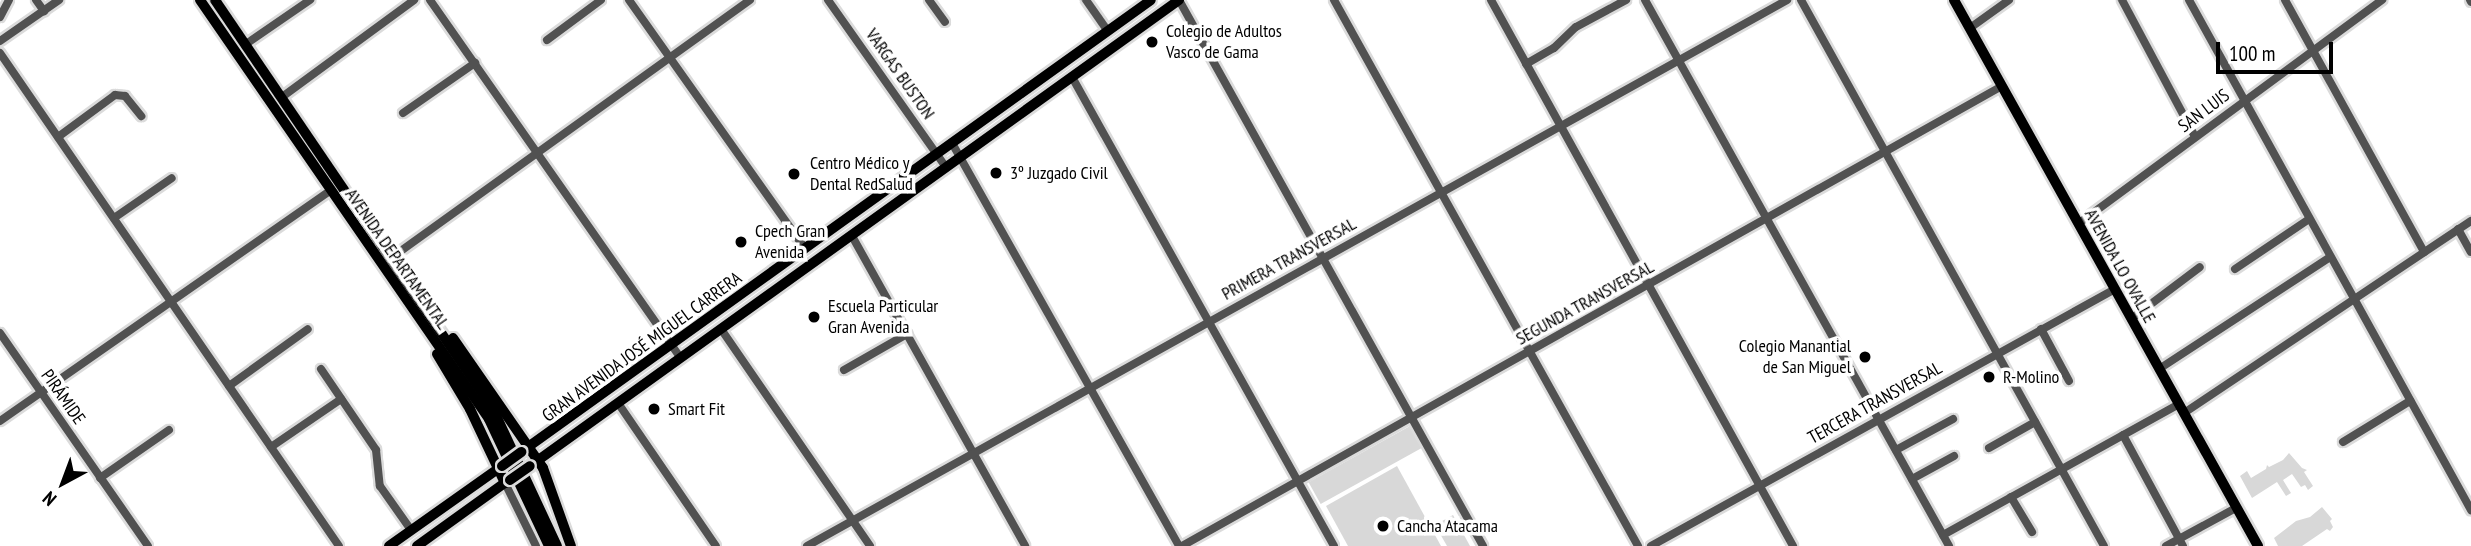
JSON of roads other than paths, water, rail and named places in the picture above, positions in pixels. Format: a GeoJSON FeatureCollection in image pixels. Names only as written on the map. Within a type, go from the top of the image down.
{"type":"FeatureCollection","features":[{"type":"Feature","properties":{"kind":"main road","name":"AVENIDA DEPARTAMENTAL"},"geometry":{"type":"LineString","coordinates":[[200,0],[489,419],[548,546]]}},
{"type":"Feature","properties":{"kind":"main road","name":"AVENIDA DEPARTAMENTAL"},"geometry":{"type":"LineString","coordinates":[[215,0],[494,411],[556,546]]}},
{"type":"Feature","properties":{"kind":"main road","name":"GRAN AVENIDA JOSÉ MIGUEL CARRERA"},"geometry":{"type":"LineString","coordinates":[[389,546],[1151,0]]}},
{"type":"Feature","properties":{"kind":"main road","name":"GRAN AVENIDA JOSÉ MIGUEL CARRERA"},"geometry":{"type":"LineString","coordinates":[[417,546],[1179,0]]}},
{"type":"Feature","properties":{"kind":"main road","name":"AVENIDA LO OVALLE"},"geometry":{"type":"LineString","coordinates":[[1955,0],[2258,546]]}},
{"type":"Feature","properties":{"kind":"main road"},"geometry":{"type":"LineString","coordinates":[[1104,54],[1109,40],[1108,31]]}},
{"type":"Feature","properties":{"kind":"main road"},"geometry":{"type":"LineString","coordinates":[[398,270],[429,304],[525,450],[544,472],[571,546]]}},
{"type":"Feature","properties":{"kind":"main road"},"geometry":{"type":"LineString","coordinates":[[385,271],[470,408],[507,482]]}},
{"type":"Feature","properties":{"kind":"street"},"geometry":{"type":"LineString","coordinates":[[0,17],[9,0]]}},
{"type":"Feature","properties":{"kind":"street"},"geometry":{"type":"LineString","coordinates":[[36,0],[44,11]]}},
{"type":"Feature","properties":{"kind":"street"},"geometry":{"type":"LineString","coordinates":[[0,41],[59,0]]}},
{"type":"Feature","properties":{"kind":"street"},"geometry":{"type":"LineString","coordinates":[[246,44],[310,0]]}},
{"type":"Feature","properties":{"kind":"street"},"geometry":{"type":"LineString","coordinates":[[282,97],[414,0]]}},
{"type":"Feature","properties":{"kind":"street"},"geometry":{"type":"LineString","coordinates":[[430,0],[681,358]]}},
{"type":"Feature","properties":{"kind":"street"},"geometry":{"type":"LineString","coordinates":[[547,40],[601,0]]}},
{"type":"Feature","properties":{"kind":"street"},"geometry":{"type":"LineString","coordinates":[[629,0],[805,249]]}},
{"type":"Feature","properties":{"kind":"street"},"geometry":{"type":"LineString","coordinates":[[391,258],[750,0]]}},
{"type":"Feature","properties":{"kind":"street","name":"VARGAS BUSTON"},"geometry":{"type":"LineString","coordinates":[[828,0],[946,167]]}},
{"type":"Feature","properties":{"kind":"street"},"geometry":{"type":"LineString","coordinates":[[929,0],[944,22]]}},
{"type":"Feature","properties":{"kind":"street"},"geometry":{"type":"LineString","coordinates":[[1086,0],[1108,31]]}},
{"type":"Feature","properties":{"kind":"street"},"geometry":{"type":"LineString","coordinates":[[1179,0],[1483,546]]}},
{"type":"Feature","properties":{"kind":"street"},"geometry":{"type":"LineString","coordinates":[[1334,0],[1638,546]]}},
{"type":"Feature","properties":{"kind":"street"},"geometry":{"type":"LineString","coordinates":[[1491,0],[1793,546]]}},
{"type":"Feature","properties":{"kind":"street"},"geometry":{"type":"LineString","coordinates":[[1526,64],[1554,48],[1576,27],[1626,0]]}},
{"type":"Feature","properties":{"kind":"street"},"geometry":{"type":"LineString","coordinates":[[1645,0],[1949,546]]}},
{"type":"Feature","properties":{"kind":"street","name":"PRIMERA TRANSVERSAL"},"geometry":{"type":"LineString","coordinates":[[807,546],[1787,0]]}},
{"type":"Feature","properties":{"kind":"street"},"geometry":{"type":"LineString","coordinates":[[1801,0],[2104,546]]}},
{"type":"Feature","properties":{"kind":"street"},"geometry":{"type":"LineString","coordinates":[[1970,28],[2009,0]]}},
{"type":"Feature","properties":{"kind":"street"},"geometry":{"type":"LineString","coordinates":[[2122,0],[2195,137]]}},
{"type":"Feature","properties":{"kind":"street"},"geometry":{"type":"LineString","coordinates":[[2189,0],[2243,102],[2471,510]]}},
{"type":"Feature","properties":{"kind":"street","name":"SAN LUIS"},"geometry":{"type":"LineString","coordinates":[[2078,224],[2382,0]]}},
{"type":"Feature","properties":{"kind":"street"},"geometry":{"type":"LineString","coordinates":[[2289,1],[2312,51],[2424,252]]}},
{"type":"Feature","properties":{"kind":"street"},"geometry":{"type":"LineString","coordinates":[[0,53],[339,546]]}},
{"type":"Feature","properties":{"kind":"street"},"geometry":{"type":"LineString","coordinates":[[403,113],[475,63]]}},
{"type":"Feature","properties":{"kind":"street"},"geometry":{"type":"LineString","coordinates":[[1072,77],[1334,546]]}},
{"type":"Feature","properties":{"kind":"street","name":"SEGUNDA TRANSVERSAL"},"geometry":{"type":"LineString","coordinates":[[1181,546],[1886,154],[2002,86]]}},
{"type":"Feature","properties":{"kind":"street"},"geometry":{"type":"LineString","coordinates":[[58,137],[115,95],[125,96],[141,116]]}},
{"type":"Feature","properties":{"kind":"street"},"geometry":{"type":"LineString","coordinates":[[952,143],[1181,546]]}},
{"type":"Feature","properties":{"kind":"street"},"geometry":{"type":"LineString","coordinates":[[114,218],[172,178]]}},
{"type":"Feature","properties":{"kind":"street"},"geometry":{"type":"LineString","coordinates":[[0,421],[330,191]]}},
{"type":"Feature","properties":{"kind":"street"},"geometry":{"type":"LineString","coordinates":[[2235,269],[2309,219]]}},
{"type":"Feature","properties":{"kind":"street"},"geometry":{"type":"LineString","coordinates":[[1943,535],[2123,435],[2181,409],[2471,221]]}},
{"type":"Feature","properties":{"kind":"street"},"geometry":{"type":"LineString","coordinates":[[2458,229],[2471,253]]}},
{"type":"Feature","properties":{"kind":"street"},"geometry":{"type":"LineString","coordinates":[[852,236],[1025,546]]}},
{"type":"Feature","properties":{"kind":"street"},"geometry":{"type":"LineString","coordinates":[[2159,369],[2330,257]]}},
{"type":"Feature","properties":{"kind":"street"},"geometry":{"type":"LineString","coordinates":[[2131,319],[2200,267]]}},
{"type":"Feature","properties":{"kind":"street","name":"TERCERA TRANSVERSAL"},"geometry":{"type":"LineString","coordinates":[[1651,546],[2115,289]]}},
{"type":"Feature","properties":{"kind":"street"},"geometry":{"type":"LineString","coordinates":[[229,386],[309,329]]}},
{"type":"Feature","properties":{"kind":"street"},"geometry":{"type":"LineString","coordinates":[[721,329],[870,546]]}},
{"type":"Feature","properties":{"kind":"street"},"geometry":{"type":"LineString","coordinates":[[2040,330],[2069,380]]}},
{"type":"Feature","properties":{"kind":"street","name":"PIRÁMIDE"},"geometry":{"type":"LineString","coordinates":[[0,333],[148,546]]}},
{"type":"Feature","properties":{"kind":"street"},"geometry":{"type":"LineString","coordinates":[[844,370],[907,334]]}},
{"type":"Feature","properties":{"kind":"street"},"geometry":{"type":"LineString","coordinates":[[321,369],[376,450],[380,486],[411,530]]}},
{"type":"Feature","properties":{"kind":"street"},"geometry":{"type":"LineString","coordinates":[[271,447],[341,399]]}},
{"type":"Feature","properties":{"kind":"street"},"geometry":{"type":"LineString","coordinates":[[2343,442],[2410,401]]}},
{"type":"Feature","properties":{"kind":"street"},"geometry":{"type":"LineString","coordinates":[[618,403],[716,546]]}},
{"type":"Feature","properties":{"kind":"street"},"geometry":{"type":"LineString","coordinates":[[1896,450],[1953,419]]}},
{"type":"Feature","properties":{"kind":"street"},"geometry":{"type":"LineString","coordinates":[[1989,448],[2035,422]]}},
{"type":"Feature","properties":{"kind":"street"},"geometry":{"type":"LineString","coordinates":[[100,478],[169,429]]}},
{"type":"Feature","properties":{"kind":"street"},"geometry":{"type":"LineString","coordinates":[[2123,435],[2181,542]]}},
{"type":"Feature","properties":{"kind":"street"},"geometry":{"type":"LineString","coordinates":[[1912,479],[1954,456]]}},
{"type":"Feature","properties":{"kind":"street"},"geometry":{"type":"LineString","coordinates":[[507,482],[536,546]]}},
{"type":"Feature","properties":{"kind":"street"},"geometry":{"type":"LineString","coordinates":[[2011,497],[2032,532]]}},
{"type":"Feature","properties":{"kind":"street"},"geometry":{"type":"LineString","coordinates":[[2166,546],[2181,542],[2236,508]]}},
{"type":"Feature","properties":{"kind":"place","name":"Colegio de Adultos Vasco de Gama"},"geometry":{"type":"Point","coordinates":[1152,42]}},
{"type":"Feature","properties":{"kind":"place","name":"3º Juzgado Civil"},"geometry":{"type":"Point","coordinates":[996,173]}},
{"type":"Feature","properties":{"kind":"place","name":"Centro Médico y Dental RedSalud"},"geometry":{"type":"Point","coordinates":[794,174]}},
{"type":"Feature","properties":{"kind":"place","name":"Cpech Gran Avenida"},"geometry":{"type":"Point","coordinates":[741,242]}},
{"type":"Feature","properties":{"kind":"place","name":"Escuela Particular Gran Avenida"},"geometry":{"type":"Point","coordinates":[814,317]}},
{"type":"Feature","properties":{"kind":"place","name":"Colegio Manantial de San Miguel"},"geometry":{"type":"Point","coordinates":[1865,357]}},
{"type":"Feature","properties":{"kind":"place","name":"R-Molino"},"geometry":{"type":"Point","coordinates":[1989,377]}},
{"type":"Feature","properties":{"kind":"place","name":"Smart Fit"},"geometry":{"type":"Point","coordinates":[654,409]}},
{"type":"Feature","properties":{"kind":"place","name":"Cancha Atacama"},"geometry":{"type":"Point","coordinates":[1383,526]}}]}
